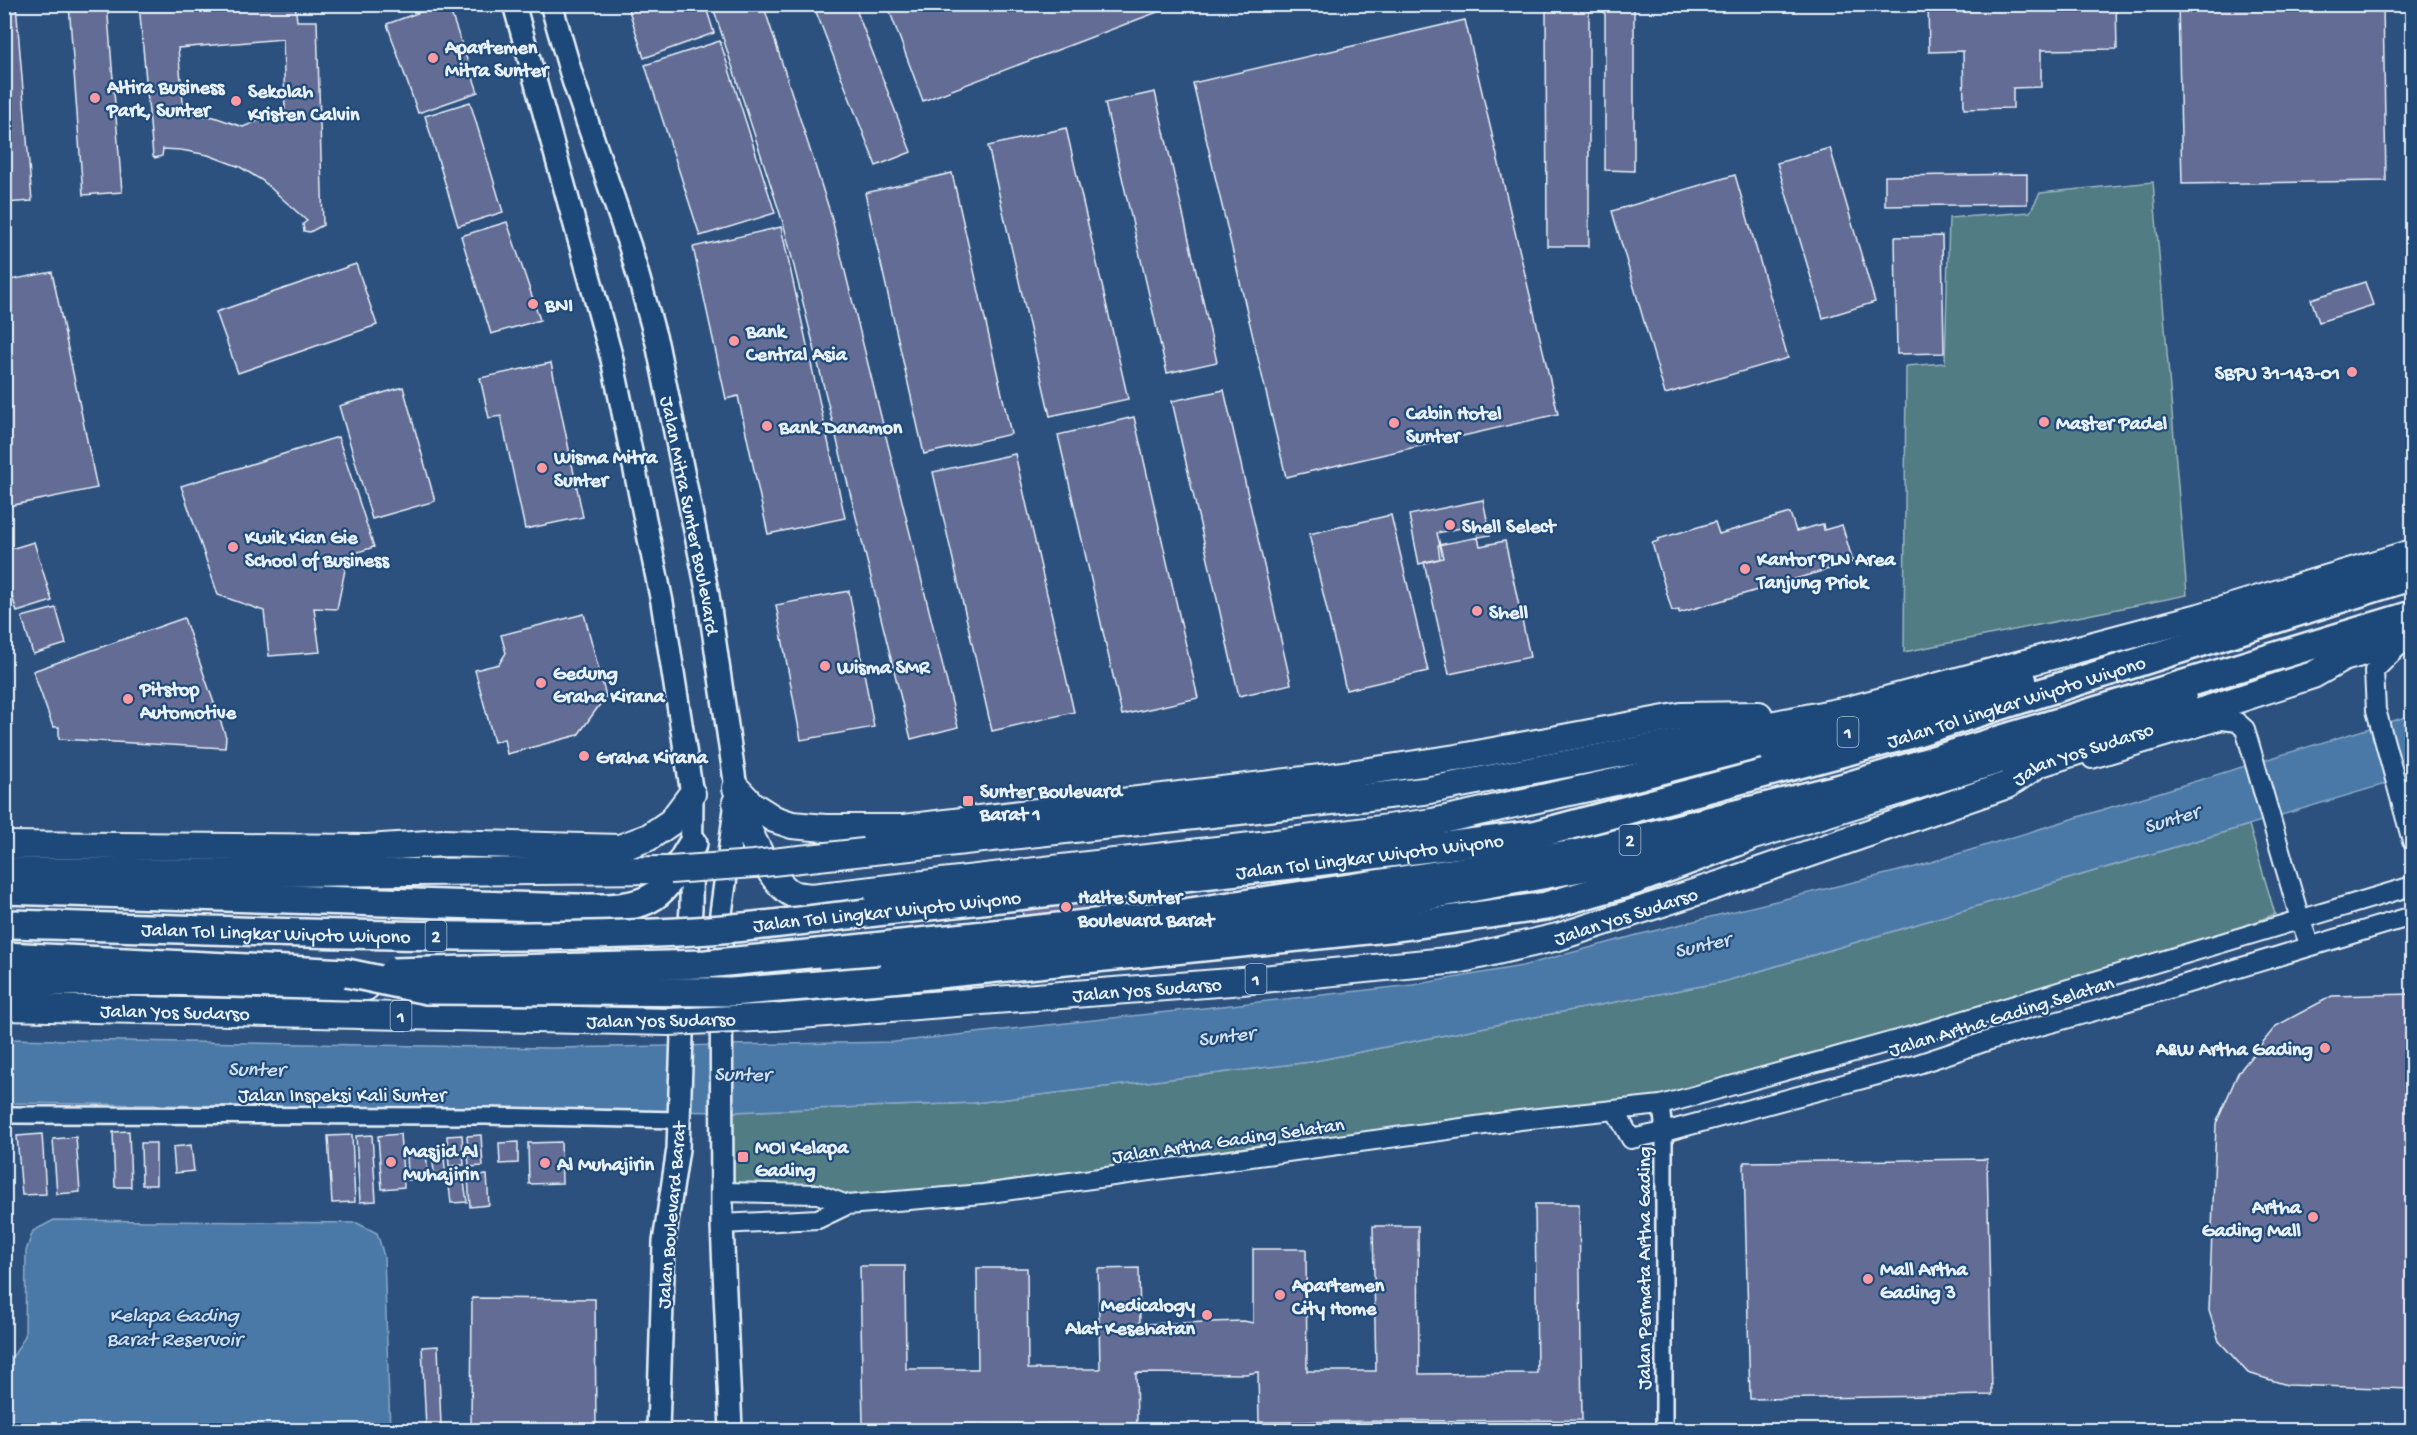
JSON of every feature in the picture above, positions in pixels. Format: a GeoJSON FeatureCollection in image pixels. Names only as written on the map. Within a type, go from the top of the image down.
{"type":"FeatureCollection","features":[{"type":"Feature","properties":{"kind":"highway","name":"1"},"geometry":{"type":"LineString","coordinates":[[4,871],[277,873],[670,870],[754,864],[1425,791],[1820,715],[1912,693],[2199,616],[2412,554]]}},
{"type":"Feature","properties":{"kind":"highway","name":"1"},"geometry":{"type":"LineString","coordinates":[[1269,844],[1408,830],[1488,812],[1627,794],[1913,715],[2412,561]]}},
{"type":"Feature","properties":{"kind":"highway","name":"Jalan Tol Lingkar Wiyoto Wiyono"},"geometry":{"type":"LineString","coordinates":[[4,924],[436,936],[696,931],[1256,869],[1534,835],[1904,736],[2412,576]]}},
{"type":"Feature","properties":{"kind":"highway","name":"Jalan Tol Lingkar Wiyoto Wiyono"},"geometry":{"type":"LineString","coordinates":[[4,956],[346,973],[718,963],[1055,929],[1177,914],[1575,854],[1841,788],[2412,615]]}},
{"type":"Feature","properties":{"kind":"highway","name":"Jalan Yos Sudarso"},"geometry":{"type":"LineString","coordinates":[[4,1007],[669,1022],[774,1017],[1231,982],[1457,960],[1558,937],[1727,882],[2007,785],[2038,764],[2313,675],[2343,658],[2408,640]]}},
{"type":"Feature","properties":{"kind":"highway"},"geometry":{"type":"LineString","coordinates":[[346,973],[427,990],[730,992],[964,973],[1397,927],[1546,906],[1633,880],[1747,838],[1993,762],[2131,715],[2308,662],[2343,658]]}},
{"type":"Feature","properties":{"kind":"highway"},"geometry":{"type":"LineString","coordinates":[[736,795],[752,839],[779,882],[793,894],[812,897],[1269,844],[1432,822],[1624,780],[1885,711],[1912,693]]}},
{"type":"Feature","properties":{"kind":"highway"},"geometry":{"type":"LineString","coordinates":[[736,795],[774,819],[792,825],[825,828],[904,828],[1364,772],[1456,758],[1681,716],[1820,715]]}},
{"type":"Feature","properties":{"kind":"highway"},"geometry":{"type":"LineString","coordinates":[[4,845],[367,848],[443,843],[620,848],[649,837],[671,822],[692,794]]}},
{"type":"Feature","properties":{"kind":"highway"},"geometry":{"type":"LineString","coordinates":[[721,987],[741,987],[758,977],[824,966],[980,957],[1352,910],[1747,838]]}},
{"type":"Feature","properties":{"kind":"highway"},"geometry":{"type":"LineString","coordinates":[[4,890],[576,908],[622,907],[653,896],[670,879],[693,843]]}},
{"type":"Feature","properties":{"kind":"highway"},"geometry":{"type":"LineString","coordinates":[[812,897],[802,920],[803,934],[814,957],[824,966]]}},
{"type":"Feature","properties":{"kind":"highway"},"geometry":{"type":"LineString","coordinates":[[4,981],[181,982],[663,994],[674,1000],[683,1025]]}},
{"type":"Feature","properties":{"kind":"main road"},"geometry":{"type":"LineString","coordinates":[[514,4],[612,359],[662,602],[692,794],[692,908],[683,1025]]}},
{"type":"Feature","properties":{"kind":"main road","name":"Jalan Mitra Sunter Boulevard"},"geometry":{"type":"LineString","coordinates":[[551,4],[573,81],[630,248],[657,343],[708,595],[736,795],[721,913],[723,1192]]}},
{"type":"Feature","properties":{"kind":"main road","name":"Jalan Boulevard Barat"},"geometry":{"type":"LineString","coordinates":[[658,1431],[664,1242],[678,1149],[683,1025]]}},
{"type":"Feature","properties":{"kind":"main road"},"geometry":{"type":"LineString","coordinates":[[723,1192],[731,1431]]}},
{"type":"Feature","properties":{"kind":"street"},"geometry":{"type":"LineString","coordinates":[[2408,640],[2374,671],[2376,710],[2412,841]]}},
{"type":"Feature","properties":{"kind":"street"},"geometry":{"type":"LineString","coordinates":[[2007,785],[2222,720],[2236,722],[2245,729],[2310,946]]}},
{"type":"Feature","properties":{"kind":"street","name":"Jalan Artha Gading Selatan"},"geometry":{"type":"LineString","coordinates":[[723,1224],[818,1219],[847,1205],[983,1194],[1520,1120],[1661,1105],[2143,967],[2298,912],[2412,886]]}},
{"type":"Feature","properties":{"kind":"street","name":"Jalan Artha Gading Selatan"},"geometry":{"type":"LineString","coordinates":[[1614,1110],[1631,1139],[1664,1132],[1915,1065],[1993,1039],[2412,916]]}},
{"type":"Feature","properties":{"kind":"street"},"geometry":{"type":"LineString","coordinates":[[2143,967],[2150,994]]}},
{"type":"Feature","properties":{"kind":"street","name":"Jalan Permata Artha Gading"},"geometry":{"type":"LineString","coordinates":[[1661,1105],[1664,1132],[1664,1431]]}},
{"type":"Feature","properties":{"kind":"street","name":"Jalan Inspeksi Kali Sunter"},"geometry":{"type":"LineString","coordinates":[[4,1114],[679,1119]]}},
{"type":"Feature","properties":{"kind":"street","name":"Jalan Artha Gading Selatan"},"geometry":{"type":"LineString","coordinates":[[723,1192],[818,1194],[847,1205]]}},
{"type":"Feature","properties":{"kind":"green space","name":"Master Padel"},"geometry":{"type":"Polygon","coordinates":[[[2153,182],[2187,595],[1904,652],[1906,366],[1945,363],[1949,218],[2030,212],[2040,193],[2153,182]]]}},
{"type":"Feature","properties":{"kind":"green space"},"geometry":{"type":"Polygon","coordinates":[[[2249,825],[2275,914],[2143,967],[1661,1105],[847,1205],[723,1192],[731,1112],[974,1103],[1310,1062],[1723,982],[2249,825]]]}},
{"type":"Feature","properties":{"kind":"water","name":"Sunter"},"geometry":{"type":"Polygon","coordinates":[[[2412,715],[2412,776],[1723,982],[1310,1062],[974,1103],[731,1112],[5,1103],[5,1039],[552,1048],[894,1042],[1413,985],[1522,966],[1637,935],[1915,867],[2412,715]]]}},
{"type":"Feature","properties":{"kind":"water","name":"Kelapa Gading Barat Reservoir"},"geometry":{"type":"Polygon","coordinates":[[[54,1220],[357,1223],[377,1233],[384,1256],[390,1430],[5,1430],[5,1359],[14,1355],[25,1336],[26,1251],[33,1231],[54,1220]]]}},
{"type":"Feature","properties":{"kind":"building"},"geometry":{"type":"Polygon","coordinates":[[[4,4],[16,4],[32,201],[4,203],[4,4]]]}},
{"type":"Feature","properties":{"kind":"building","name":"Altira Business Park, Sunter"},"geometry":{"type":"Polygon","coordinates":[[[69,4],[107,4],[122,192],[83,195],[69,4]]]}},
{"type":"Feature","properties":{"kind":"building"},"geometry":{"type":"Polygon","coordinates":[[[139,4],[295,4],[297,21],[317,21],[323,225],[310,232],[304,231],[303,224],[307,221],[263,181],[240,167],[208,155],[181,150],[163,149],[162,156],[155,158],[139,4]],[[283,39],[178,48],[184,113],[214,117],[243,127],[285,110],[283,39]]]}},
{"type":"Feature","properties":{"kind":"building","name":"Apartemen Mitra Sunter"},"geometry":{"type":"Polygon","coordinates":[[[442,4],[448,4],[478,92],[418,113],[387,24],[442,4]]]}},
{"type":"Feature","properties":{"kind":"building"},"geometry":{"type":"Polygon","coordinates":[[[627,4],[705,4],[714,33],[644,58],[627,4]]]}},
{"type":"Feature","properties":{"kind":"building"},"geometry":{"type":"Polygon","coordinates":[[[712,4],[763,4],[831,215],[958,727],[911,739],[784,226],[712,4]]]}},
{"type":"Feature","properties":{"kind":"building"},"geometry":{"type":"Polygon","coordinates":[[[813,4],[854,4],[911,152],[876,166],[813,4]]]}},
{"type":"Feature","properties":{"kind":"building"},"geometry":{"type":"Polygon","coordinates":[[[887,4],[1176,4],[1176,5],[923,101],[887,4]]]}},
{"type":"Feature","properties":{"kind":"building"},"geometry":{"type":"Polygon","coordinates":[[[1546,4],[1589,4],[1589,246],[1547,246],[1546,4]]]}},
{"type":"Feature","properties":{"kind":"building"},"geometry":{"type":"Polygon","coordinates":[[[1605,4],[1634,4],[1634,171],[1605,170],[1605,4]]]}},
{"type":"Feature","properties":{"kind":"building"},"geometry":{"type":"Polygon","coordinates":[[[1928,4],[2116,4],[2117,49],[2041,50],[2041,87],[2013,88],[2013,108],[1964,109],[1963,51],[1929,52],[1928,4]]]}},
{"type":"Feature","properties":{"kind":"building"},"geometry":{"type":"Polygon","coordinates":[[[2178,4],[2383,4],[2386,181],[2182,184],[2178,4]]]}},
{"type":"Feature","properties":{"kind":"building"},"geometry":{"type":"Polygon","coordinates":[[[1465,20],[1558,414],[1286,477],[1193,83],[1465,20]]]}},
{"type":"Feature","properties":{"kind":"building"},"geometry":{"type":"Polygon","coordinates":[[[720,41],[775,213],[700,236],[645,65],[720,41]]]}},
{"type":"Feature","properties":{"kind":"building"},"geometry":{"type":"Polygon","coordinates":[[[1155,92],[1217,362],[1167,373],[1105,103],[1155,92]]]}},
{"type":"Feature","properties":{"kind":"building"},"geometry":{"type":"Polygon","coordinates":[[[470,102],[503,212],[458,226],[425,116],[470,102]]]}},
{"type":"Feature","properties":{"kind":"building"},"geometry":{"type":"Polygon","coordinates":[[[1066,128],[1128,399],[1050,416],[988,146],[1066,128]]]}},
{"type":"Feature","properties":{"kind":"building"},"geometry":{"type":"Polygon","coordinates":[[[1830,148],[1875,302],[1823,318],[1777,163],[1830,148]]]}},
{"type":"Feature","properties":{"kind":"building"},"geometry":{"type":"Polygon","coordinates":[[[952,173],[1011,434],[924,454],[865,193],[952,173]]]}},
{"type":"Feature","properties":{"kind":"building"},"geometry":{"type":"Polygon","coordinates":[[[2027,174],[2027,204],[1885,206],[1885,176],[2027,174]]]}},
{"type":"Feature","properties":{"kind":"building"},"geometry":{"type":"Polygon","coordinates":[[[1735,175],[1788,358],[1665,394],[1612,211],[1735,175]]]}},
{"type":"Feature","properties":{"kind":"building"},"geometry":{"type":"Polygon","coordinates":[[[507,222],[540,320],[491,334],[461,236],[507,222]]]}},
{"type":"Feature","properties":{"kind":"building"},"geometry":{"type":"Polygon","coordinates":[[[781,227],[845,518],[768,534],[738,396],[726,399],[693,247],[781,227]]]}},
{"type":"Feature","properties":{"kind":"building"},"geometry":{"type":"Polygon","coordinates":[[[1942,236],[1944,353],[1897,354],[1895,237],[1942,236]]]}},
{"type":"Feature","properties":{"kind":"building"},"geometry":{"type":"Polygon","coordinates":[[[356,264],[377,325],[238,373],[216,312],[356,264]]]}},
{"type":"Feature","properties":{"kind":"building"},"geometry":{"type":"Polygon","coordinates":[[[52,272],[97,488],[4,507],[4,281],[52,272]]]}},
{"type":"Feature","properties":{"kind":"building"},"geometry":{"type":"Polygon","coordinates":[[[2365,282],[2373,305],[2319,322],[2311,299],[2365,282]]]}},
{"type":"Feature","properties":{"kind":"building","name":"Wisma Mitra Sunter"},"geometry":{"type":"Polygon","coordinates":[[[551,363],[583,517],[525,529],[501,416],[489,418],[480,378],[551,363]]]}},
{"type":"Feature","properties":{"kind":"building"},"geometry":{"type":"Polygon","coordinates":[[[403,387],[435,501],[372,519],[339,406],[403,387]]]}},
{"type":"Feature","properties":{"kind":"building"},"geometry":{"type":"Polygon","coordinates":[[[1224,390],[1291,684],[1239,696],[1172,401],[1224,390]]]}},
{"type":"Feature","properties":{"kind":"building"},"geometry":{"type":"Polygon","coordinates":[[[1134,417],[1198,698],[1122,715],[1058,435],[1134,417]]]}},
{"type":"Feature","properties":{"kind":"building"},"geometry":{"type":"Polygon","coordinates":[[[338,437],[374,547],[348,555],[337,609],[314,608],[320,652],[269,656],[264,611],[218,595],[181,486],[338,437]]]}},
{"type":"Feature","properties":{"kind":"building"},"geometry":{"type":"Polygon","coordinates":[[[1015,454],[1074,712],[992,731],[933,472],[1015,454]]]}},
{"type":"Feature","properties":{"kind":"building","name":"Shell Select"},"geometry":{"type":"Polygon","coordinates":[[[1483,500],[1490,535],[1438,545],[1440,559],[1419,564],[1409,515],[1483,500]]]}},
{"type":"Feature","properties":{"kind":"building","name":"Kantor PLN Area Tanjung Priok"},"geometry":{"type":"Polygon","coordinates":[[[1790,513],[1796,531],[1823,524],[1824,530],[1842,525],[1853,562],[1679,613],[1679,610],[1672,611],[1652,543],[1658,539],[1715,522],[1719,534],[1790,513]]]}},
{"type":"Feature","properties":{"kind":"building"},"geometry":{"type":"Polygon","coordinates":[[[1391,515],[1428,671],[1346,690],[1309,534],[1391,515]]]}},
{"type":"Feature","properties":{"kind":"building","name":"Shell"},"geometry":{"type":"Polygon","coordinates":[[[1475,525],[1480,546],[1505,541],[1530,657],[1449,674],[1424,562],[1443,558],[1437,533],[1475,525]]]}},
{"type":"Feature","properties":{"kind":"building"},"geometry":{"type":"Polygon","coordinates":[[[34,542],[52,601],[17,612],[4,570],[4,551],[34,542]]]}},
{"type":"Feature","properties":{"kind":"building","name":"Wisma SMR"},"geometry":{"type":"Polygon","coordinates":[[[849,591],[874,727],[801,740],[776,605],[849,591]]]}},
{"type":"Feature","properties":{"kind":"building"},"geometry":{"type":"Polygon","coordinates":[[[56,608],[66,644],[33,654],[22,617],[56,608]]]}},
{"type":"Feature","properties":{"kind":"building","name":"Gedung Graha Kirana"},"geometry":{"type":"Polygon","coordinates":[[[584,614],[606,696],[578,735],[507,754],[504,739],[494,742],[475,670],[499,664],[506,653],[501,635],[584,614]]]}},
{"type":"Feature","properties":{"kind":"building","name":"Pitstop Automotive"},"geometry":{"type":"Polygon","coordinates":[[[184,618],[226,737],[225,748],[59,739],[59,727],[53,727],[33,671],[184,618]]]}},
{"type":"Feature","properties":{"kind":"building","name":"Halte Sunter Boulevard Barat"},"geometry":{"type":"Polygon","coordinates":[[[1108,889],[1111,917],[1024,927],[1021,899],[1108,889]]]}},
{"type":"Feature","properties":{"kind":"building","name":"Artha Gading Mall"},"geometry":{"type":"Polygon","coordinates":[[[2412,994],[2412,1389],[2287,1385],[2248,1373],[2219,1341],[2209,1311],[2216,1124],[2238,1073],[2276,1026],[2332,996],[2412,994]]]}},
{"type":"Feature","properties":{"kind":"building"},"geometry":{"type":"Polygon","coordinates":[[[129,1131],[131,1187],[115,1187],[113,1132],[129,1131]]]}},
{"type":"Feature","properties":{"kind":"building"},"geometry":{"type":"Polygon","coordinates":[[[42,1134],[46,1194],[22,1195],[17,1136],[42,1134]]]}},
{"type":"Feature","properties":{"kind":"building","name":"Masjid Al Muhajirin"},"geometry":{"type":"Polygon","coordinates":[[[400,1134],[404,1187],[382,1189],[378,1136],[400,1134]]]}},
{"type":"Feature","properties":{"kind":"building"},"geometry":{"type":"Polygon","coordinates":[[[352,1135],[355,1202],[332,1203],[328,1136],[352,1135]]]}},
{"type":"Feature","properties":{"kind":"building"},"geometry":{"type":"Polygon","coordinates":[[[372,1135],[376,1201],[360,1202],[356,1136],[372,1135]]]}},
{"type":"Feature","properties":{"kind":"building"},"geometry":{"type":"Polygon","coordinates":[[[462,1135],[464,1165],[449,1166],[447,1136],[462,1135]]]}},
{"type":"Feature","properties":{"kind":"building"},"geometry":{"type":"Polygon","coordinates":[[[481,1135],[483,1166],[469,1167],[467,1136],[481,1135]]]}},
{"type":"Feature","properties":{"kind":"building"},"geometry":{"type":"Polygon","coordinates":[[[76,1137],[80,1192],[57,1194],[53,1139],[76,1137]]]}},
{"type":"Feature","properties":{"kind":"building"},"geometry":{"type":"Polygon","coordinates":[[[518,1142],[518,1163],[500,1164],[499,1143],[518,1142]]]}},
{"type":"Feature","properties":{"kind":"building","name":"Al Muhajirin"},"geometry":{"type":"Polygon","coordinates":[[[561,1142],[562,1183],[529,1184],[528,1143],[561,1142]]]}},
{"type":"Feature","properties":{"kind":"building"},"geometry":{"type":"Polygon","coordinates":[[[141,1143],[156,1143],[156,1185],[142,1185],[141,1143]]]}},
{"type":"Feature","properties":{"kind":"building"},"geometry":{"type":"Polygon","coordinates":[[[191,1145],[194,1171],[175,1173],[173,1147],[191,1145]]]}},
{"type":"Feature","properties":{"kind":"building"},"geometry":{"type":"Polygon","coordinates":[[[443,1146],[446,1179],[435,1180],[431,1147],[443,1146]]]}},
{"type":"Feature","properties":{"kind":"building"},"geometry":{"type":"Polygon","coordinates":[[[426,1149],[428,1179],[408,1180],[407,1150],[426,1149]]]}},
{"type":"Feature","properties":{"kind":"building","name":"Mall Artha Gading 3"},"geometry":{"type":"Polygon","coordinates":[[[1987,1159],[1992,1395],[1750,1399],[1744,1162],[1987,1159]]]}},
{"type":"Feature","properties":{"kind":"building"},"geometry":{"type":"Polygon","coordinates":[[[463,1175],[467,1202],[451,1203],[448,1177],[463,1175]]]}},
{"type":"Feature","properties":{"kind":"building"},"geometry":{"type":"Polygon","coordinates":[[[487,1175],[489,1205],[470,1207],[468,1176],[487,1175]]]}},
{"type":"Feature","properties":{"kind":"building","name":"Apartemen City Home"},"geometry":{"type":"Polygon","coordinates":[[[1535,1204],[1579,1204],[1582,1420],[1259,1422],[1258,1372],[1246,1374],[1136,1373],[1137,1423],[863,1425],[860,1266],[905,1266],[906,1369],[978,1369],[977,1268],[1027,1268],[1028,1369],[1100,1369],[1098,1269],[1139,1268],[1140,1324],[1244,1321],[1253,1323],[1253,1249],[1306,1249],[1307,1371],[1376,1371],[1373,1226],[1418,1226],[1419,1374],[1537,1373],[1535,1204]]]}},
{"type":"Feature","properties":{"kind":"building"},"geometry":{"type":"Polygon","coordinates":[[[472,1298],[595,1299],[596,1430],[471,1430],[472,1298]]]}},
{"type":"Feature","properties":{"kind":"building"},"geometry":{"type":"Polygon","coordinates":[[[438,1346],[441,1426],[426,1427],[422,1347],[438,1346]]]}},
{"type":"Feature","properties":{"kind":"place","name":"Apartemen Mitra Sunter"},"geometry":{"type":"Point","coordinates":[433,58]}},
{"type":"Feature","properties":{"kind":"place","name":"Altira Business Park, Sunter"},"geometry":{"type":"Point","coordinates":[95,98]}},
{"type":"Feature","properties":{"kind":"place","name":"Sekolah Kristen Calvin"},"geometry":{"type":"Point","coordinates":[236,101]}},
{"type":"Feature","properties":{"kind":"place","name":"BNI"},"geometry":{"type":"Point","coordinates":[533,304]}},
{"type":"Feature","properties":{"kind":"place","name":"Bank Central Asia"},"geometry":{"type":"Point","coordinates":[734,341]}},
{"type":"Feature","properties":{"kind":"place","name":"SBPU 31-143-01"},"geometry":{"type":"Point","coordinates":[2352,372]}},
{"type":"Feature","properties":{"kind":"place","name":"Master Padel"},"geometry":{"type":"Point","coordinates":[2044,422]}},
{"type":"Feature","properties":{"kind":"place","name":"Cabin Hotel Sunter"},"geometry":{"type":"Point","coordinates":[1394,423]}},
{"type":"Feature","properties":{"kind":"place","name":"Bank Danamon"},"geometry":{"type":"Point","coordinates":[767,426]}},
{"type":"Feature","properties":{"kind":"place","name":"Wisma Mitra Sunter"},"geometry":{"type":"Point","coordinates":[542,468]}},
{"type":"Feature","properties":{"kind":"place","name":"Shell Select"},"geometry":{"type":"Point","coordinates":[1450,525]}},
{"type":"Feature","properties":{"kind":"place","name":"Kwik Kian Gie School of Business"},"geometry":{"type":"Point","coordinates":[233,547]}},
{"type":"Feature","properties":{"kind":"place","name":"Kantor PLN Area Tanjung Priok"},"geometry":{"type":"Point","coordinates":[1745,569]}},
{"type":"Feature","properties":{"kind":"place","name":"Shell"},"geometry":{"type":"Point","coordinates":[1477,611]}},
{"type":"Feature","properties":{"kind":"place","name":"Wisma SMR"},"geometry":{"type":"Point","coordinates":[825,666]}},
{"type":"Feature","properties":{"kind":"place","name":"Gedung Graha Kirana"},"geometry":{"type":"Point","coordinates":[541,683]}},
{"type":"Feature","properties":{"kind":"place","name":"Pitstop Automotive"},"geometry":{"type":"Point","coordinates":[128,699]}},
{"type":"Feature","properties":{"kind":"place","name":"Graha Kirana"},"geometry":{"type":"Point","coordinates":[584,756]}},
{"type":"Feature","properties":{"kind":"place","name":"Sunter Boulevard Barat 1"},"geometry":{"type":"Point","coordinates":[968,801]}},
{"type":"Feature","properties":{"kind":"place","name":"Halte Sunter Boulevard Barat"},"geometry":{"type":"Point","coordinates":[1066,907]}},
{"type":"Feature","properties":{"kind":"place","name":"A&W Artha Gading"},"geometry":{"type":"Point","coordinates":[2325,1048]}},
{"type":"Feature","properties":{"kind":"place","name":"MOI Kelapa Gading"},"geometry":{"type":"Point","coordinates":[743,1157]}},
{"type":"Feature","properties":{"kind":"place","name":"Masjid Al Muhajirin"},"geometry":{"type":"Point","coordinates":[391,1162]}},
{"type":"Feature","properties":{"kind":"place","name":"Al Muhajirin"},"geometry":{"type":"Point","coordinates":[545,1163]}},
{"type":"Feature","properties":{"kind":"place","name":"Artha Gading Mall"},"geometry":{"type":"Point","coordinates":[2313,1217]}},
{"type":"Feature","properties":{"kind":"place","name":"Mall Artha Gading 3"},"geometry":{"type":"Point","coordinates":[1868,1279]}},
{"type":"Feature","properties":{"kind":"place","name":"Apartemen City Home"},"geometry":{"type":"Point","coordinates":[1280,1295]}},
{"type":"Feature","properties":{"kind":"place","name":"Medicalogy Alat Kesehatan"},"geometry":{"type":"Point","coordinates":[1207,1315]}}]}
